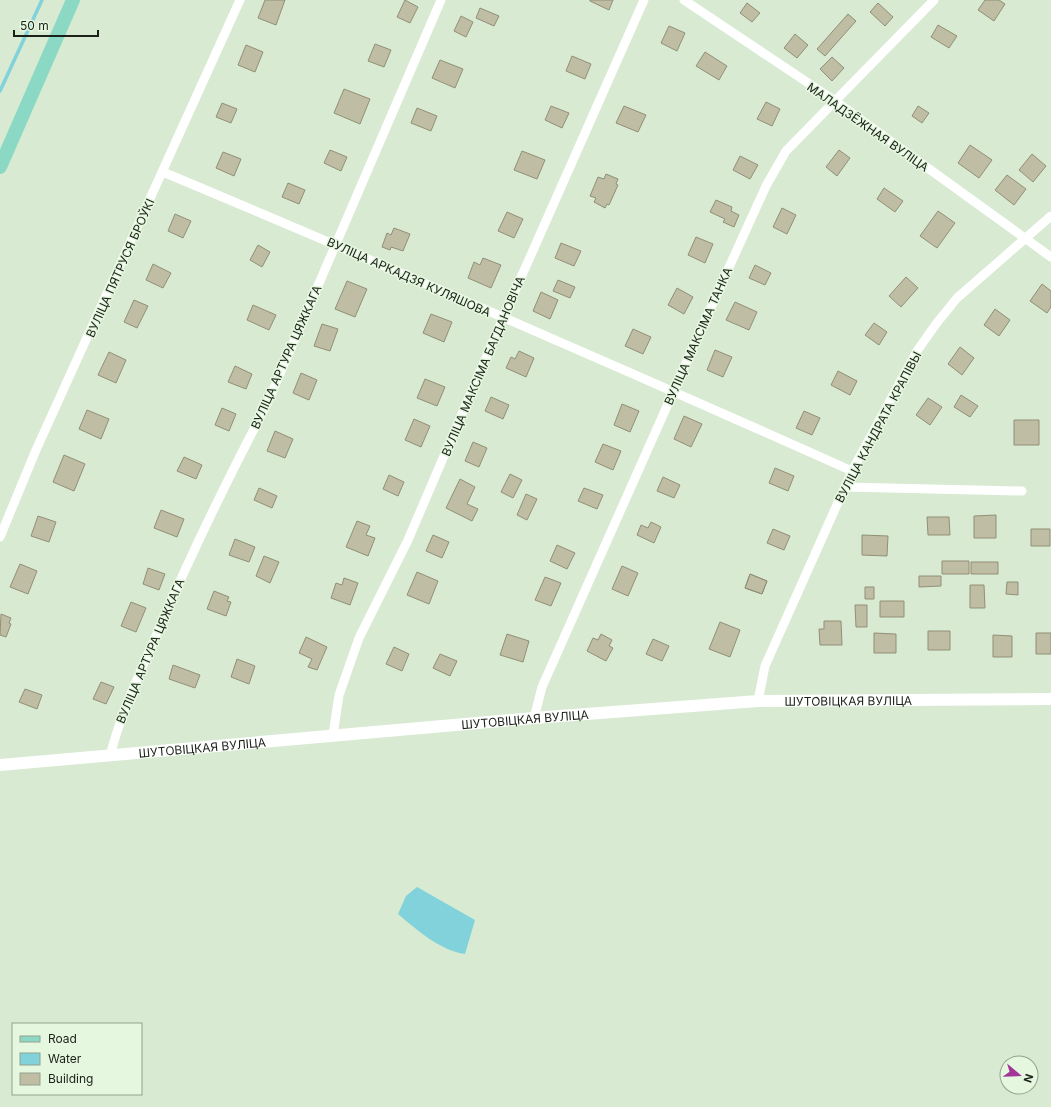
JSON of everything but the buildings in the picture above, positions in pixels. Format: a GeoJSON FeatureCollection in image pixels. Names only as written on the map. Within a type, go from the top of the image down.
{"type":"FeatureCollection","features":[{"type":"Feature","properties":{"kind":"main road"},"geometry":{"type":"LineString","coordinates":[[0,167],[73,0]]}},
{"type":"Feature","properties":{"kind":"main road","name":"ШУТОВІЦКАЯ ВУЛІЦА"},"geometry":{"type":"LineString","coordinates":[[0,765],[534,718],[758,700],[1051,699]]}},
{"type":"Feature","properties":{"kind":"street","name":"ВУЛІЦА ПЯТРУСЯ БРОЎКІ"},"geometry":{"type":"LineString","coordinates":[[0,537],[36,450],[240,0]]}},
{"type":"Feature","properties":{"kind":"street","name":"ВУЛІЦА АРТУРА ЦЯЖКАГА"},"geometry":{"type":"LineString","coordinates":[[110,756],[118,724],[135,680],[190,558],[241,453],[267,404],[441,0]]}},
{"type":"Feature","properties":{"kind":"street","name":"ВУЛІЦА МАКСІМА БАГДАНОВІЧА"},"geometry":{"type":"LineString","coordinates":[[333,736],[339,695],[359,638],[408,540],[503,318],[644,0]]}},
{"type":"Feature","properties":{"kind":"street","name":"МАЛАДЗЁЖНАЯ ВУЛІЦА"},"geometry":{"type":"LineString","coordinates":[[684,0],[834,101],[1051,257]]}},
{"type":"Feature","properties":{"kind":"street","name":"ВУЛІЦА МАКСІМА ТАНКА"},"geometry":{"type":"LineString","coordinates":[[534,718],[542,688],[673,391],[766,186],[786,151],[934,0]]}},
{"type":"Feature","properties":{"kind":"street","name":"ВУЛІЦА АРКАДЗЯ КУЛЯШОВА"},"geometry":{"type":"LineString","coordinates":[[163,172],[335,244],[673,391],[852,471]]}},
{"type":"Feature","properties":{"kind":"street","name":"ВУЛІЦА КАНДРАТА КРАПІВЫ"},"geometry":{"type":"LineString","coordinates":[[758,700],[765,666],[852,471],[917,351],[957,298],[1051,216]]}},
{"type":"Feature","properties":{"kind":"street"},"geometry":{"type":"LineString","coordinates":[[845,487],[1022,491]]}},
{"type":"Feature","properties":{"kind":"water"},"geometry":{"type":"Polygon","coordinates":[[[417,887],[475,920],[465,954],[447,949],[438,944],[421,933],[398,914],[406,896],[417,887]]]}},
{"type":"Feature","properties":{"kind":"waterway"},"geometry":{"type":"LineString","coordinates":[[0,91],[42,0]]}}]}
